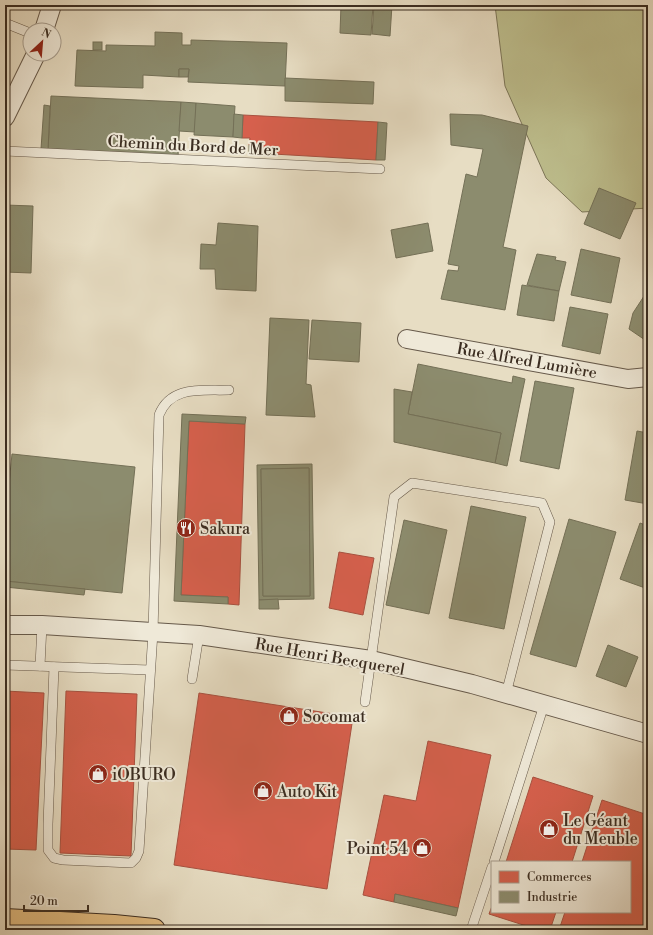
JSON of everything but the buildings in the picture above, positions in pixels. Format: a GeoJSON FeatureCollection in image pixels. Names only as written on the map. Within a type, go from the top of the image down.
{"type":"FeatureCollection","features":[{"type":"Feature","properties":{"kind":"main road"},"geometry":{"type":"LineString","coordinates":[[5,920],[114,926],[154,930]]}},
{"type":"Feature","properties":{"kind":"street"},"geometry":{"type":"LineString","coordinates":[[47,22],[52,5]]}},
{"type":"Feature","properties":{"kind":"street"},"geometry":{"type":"LineString","coordinates":[[5,117],[32,62]]}},
{"type":"Feature","properties":{"kind":"street","name":"Rue Alfred Lumière"},"geometry":{"type":"LineString","coordinates":[[407,338],[628,379],[648,377]]}},
{"type":"Feature","properties":{"kind":"street","name":"Rue Henri Becquerel"},"geometry":{"type":"LineString","coordinates":[[5,625],[42,625],[199,635],[371,660],[472,684],[648,734]]}},
{"type":"Feature","properties":{"kind":"lane"},"geometry":{"type":"LineString","coordinates":[[5,23],[22,30]]}},
{"type":"Feature","properties":{"kind":"lane","name":"Chemin du Bord de Mer"},"geometry":{"type":"LineString","coordinates":[[5,150],[380,170]]}},
{"type":"Feature","properties":{"kind":"lane"},"geometry":{"type":"LineString","coordinates":[[54,667],[48,850],[54,858],[63,860],[131,863],[136,858],[139,851],[153,632],[159,415],[163,406],[172,397],[187,391],[229,390]]}},
{"type":"Feature","properties":{"kind":"lane"},"geometry":{"type":"LineString","coordinates":[[365,702],[394,497],[412,483],[542,503],[550,522],[506,694]]}},
{"type":"Feature","properties":{"kind":"lane"},"geometry":{"type":"LineString","coordinates":[[40,666],[42,625]]}},
{"type":"Feature","properties":{"kind":"lane"},"geometry":{"type":"LineString","coordinates":[[192,679],[199,635]]}},
{"type":"Feature","properties":{"kind":"lane"},"geometry":{"type":"LineString","coordinates":[[5,665],[150,670]]}},
{"type":"Feature","properties":{"kind":"lane"},"geometry":{"type":"LineString","coordinates":[[494,861],[544,705]]}},
{"type":"Feature","properties":{"kind":"lane"},"geometry":{"type":"LineString","coordinates":[[472,927],[491,870]]}},
{"type":"Feature","properties":{"kind":"green space"},"geometry":{"type":"Polygon","coordinates":[[[495,5],[648,5],[648,208],[582,212],[546,178],[505,86],[495,5]]]}},
{"type":"Feature","properties":{"kind":"place","name":"Sakura"},"geometry":{"type":"Point","coordinates":[186,528]}},
{"type":"Feature","properties":{"kind":"place","name":"Socomat"},"geometry":{"type":"Point","coordinates":[289,716]}},
{"type":"Feature","properties":{"kind":"place","name":"iOBURO"},"geometry":{"type":"Point","coordinates":[98,774]}},
{"type":"Feature","properties":{"kind":"place","name":"Auto Kit"},"geometry":{"type":"Point","coordinates":[263,791]}},
{"type":"Feature","properties":{"kind":"place","name":"Le Géant du Meuble"},"geometry":{"type":"Point","coordinates":[549,829]}},
{"type":"Feature","properties":{"kind":"place","name":"Point 54"},"geometry":{"type":"Point","coordinates":[422,848]}}]}
